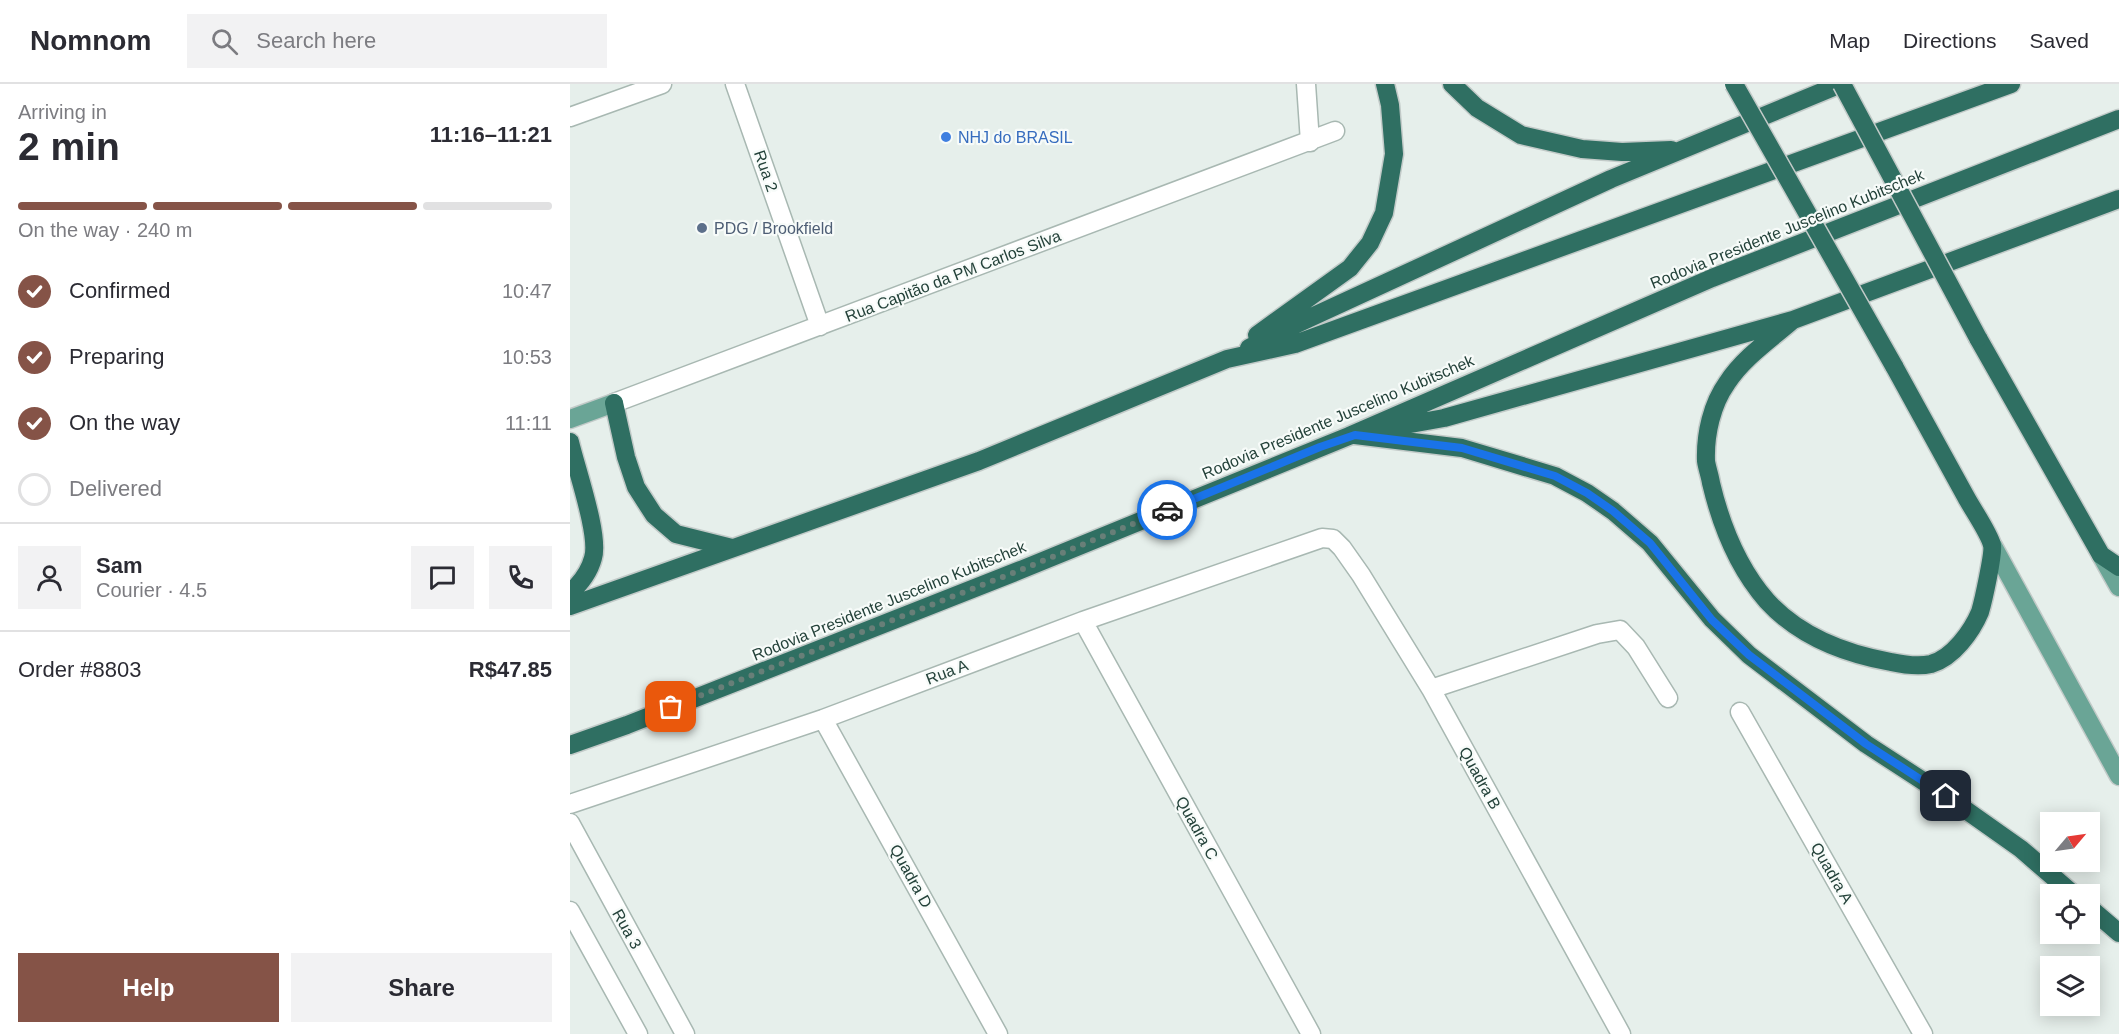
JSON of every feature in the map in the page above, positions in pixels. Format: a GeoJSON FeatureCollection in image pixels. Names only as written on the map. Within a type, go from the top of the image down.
{"type":"FeatureCollection","features":[{"type":"Feature","properties":{"kind":"highway"},"geometry":{"type":"LineString","coordinates":[[1229,358],[1268,325],[1350,268],[1370,243],[1384,213],[1394,154],[1390,105],[1385,84]]}},
{"type":"Feature","properties":{"kind":"highway"},"geometry":{"type":"LineString","coordinates":[[1452,84],[1478,108],[1521,135],[1582,149],[1622,152],[1682,150]]}},
{"type":"Feature","properties":{"kind":"highway"},"geometry":{"type":"LineString","coordinates":[[1734,84],[1993,546],[1983,602],[1977,619],[1962,641],[1935,663],[1918,666],[1861,657],[1824,642],[1803,630],[1767,601],[1732,545],[1720,518],[1706,461],[1713,410],[1727,382],[1756,352],[1793,320]]}},
{"type":"Feature","properties":{"kind":"highway"},"geometry":{"type":"LineString","coordinates":[[570,606],[979,461],[1229,358],[1301,322],[1611,179],[1841,84],[1978,338],[2101,555],[2119,567]]}},
{"type":"Feature","properties":{"kind":"highway"},"geometry":{"type":"LineString","coordinates":[[1229,358],[1295,344],[2011,84]]}},
{"type":"Feature","properties":{"kind":"highway","name":"Rodovia Presidente Juscelino Kubitschek"},"geometry":{"type":"LineString","coordinates":[[570,745],[627,725],[1023,569],[1352,435],[1712,278],[2119,119]]}},
{"type":"Feature","properties":{"kind":"highway"},"geometry":{"type":"LineString","coordinates":[[1352,435],[1444,418],[1793,320],[2118,200]]}},
{"type":"Feature","properties":{"kind":"highway"},"geometry":{"type":"LineString","coordinates":[[614,403],[626,457],[636,487],[654,515],[676,534],[732,548]]}},
{"type":"Feature","properties":{"kind":"highway"},"geometry":{"type":"LineString","coordinates":[[1352,435],[1462,448],[1555,476],[1587,493],[1613,511],[1650,543],[1712,620],[1749,655],[1866,744],[1946,796],[2021,849],[2061,884]]}},
{"type":"Feature","properties":{"kind":"highway"},"geometry":{"type":"LineString","coordinates":[[570,442],[593,532],[594,556],[583,581],[570,593]]}},
{"type":"Feature","properties":{"kind":"highway"},"geometry":{"type":"LineString","coordinates":[[570,755],[627,725]]}},
{"type":"Feature","properties":{"kind":"highway"},"geometry":{"type":"LineString","coordinates":[[2100,917],[2119,933]]}},
{"type":"Feature","properties":{"kind":"main road","name":"Rua Capitão da PM Carlos Silva"},"geometry":{"type":"LineString","coordinates":[[570,419],[614,403]]}},
{"type":"Feature","properties":{"kind":"main road"},"geometry":{"type":"LineString","coordinates":[[1993,546],[2119,776]]}},
{"type":"Feature","properties":{"kind":"main road"},"geometry":{"type":"LineString","coordinates":[[2101,555],[2119,587]]}},
{"type":"Feature","properties":{"kind":"street"},"geometry":{"type":"LineString","coordinates":[[570,117],[662,84]]}},
{"type":"Feature","properties":{"kind":"street","name":"Rua 2"},"geometry":{"type":"LineString","coordinates":[[735,84],[820,326]]}},
{"type":"Feature","properties":{"kind":"street"},"geometry":{"type":"LineString","coordinates":[[1306,84],[1311,142]]}},
{"type":"Feature","properties":{"kind":"street","name":"Rua Capitão da PM Carlos Silva"},"geometry":{"type":"LineString","coordinates":[[614,403],[1311,142],[1335,131]]}},
{"type":"Feature","properties":{"kind":"street","name":"Rua A"},"geometry":{"type":"LineString","coordinates":[[570,804],[823,719],[1083,621],[1323,538]]}},
{"type":"Feature","properties":{"kind":"street","name":"Quadra B"},"geometry":{"type":"LineString","coordinates":[[1323,538],[1333,539],[1361,575],[1431,689],[1621,1034]]}},
{"type":"Feature","properties":{"kind":"street","name":"Quadra C"},"geometry":{"type":"LineString","coordinates":[[1083,621],[1311,1034]]}},
{"type":"Feature","properties":{"kind":"street"},"geometry":{"type":"LineString","coordinates":[[1431,689],[1597,633],[1620,630],[1636,647],[1668,698]]}},
{"type":"Feature","properties":{"kind":"street","name":"Quadra A"},"geometry":{"type":"LineString","coordinates":[[1740,712],[1923,1034]]}},
{"type":"Feature","properties":{"kind":"street","name":"Quadra D"},"geometry":{"type":"LineString","coordinates":[[823,719],[998,1034]]}},
{"type":"Feature","properties":{"kind":"street","name":"Rua 3"},"geometry":{"type":"LineString","coordinates":[[570,824],[685,1034]]}},
{"type":"Feature","properties":{"kind":"street"},"geometry":{"type":"LineString","coordinates":[[570,911],[638,1034]]}},
{"type":"Feature","properties":{"kind":"way so far"},"geometry":{"type":"LineString","coordinates":[[671,707],[1167,510]]}},
{"type":"Feature","properties":{"kind":"place","name":"NHJ do BRASIL"},"geometry":{"type":"Point","coordinates":[946,137]}},
{"type":"Feature","properties":{"kind":"place","name":"PDG / Brookfield"},"geometry":{"type":"Point","coordinates":[702,228]}},
{"type":"Feature","properties":{"kind":"route"},"geometry":{"type":"LineString","coordinates":[[1167,510],[1320,447],[1355,435],[1462,448],[1555,476],[1587,493],[1632,526],[1650,543],[1712,620],[1749,655],[1866,744],[1946,796]]}}]}
